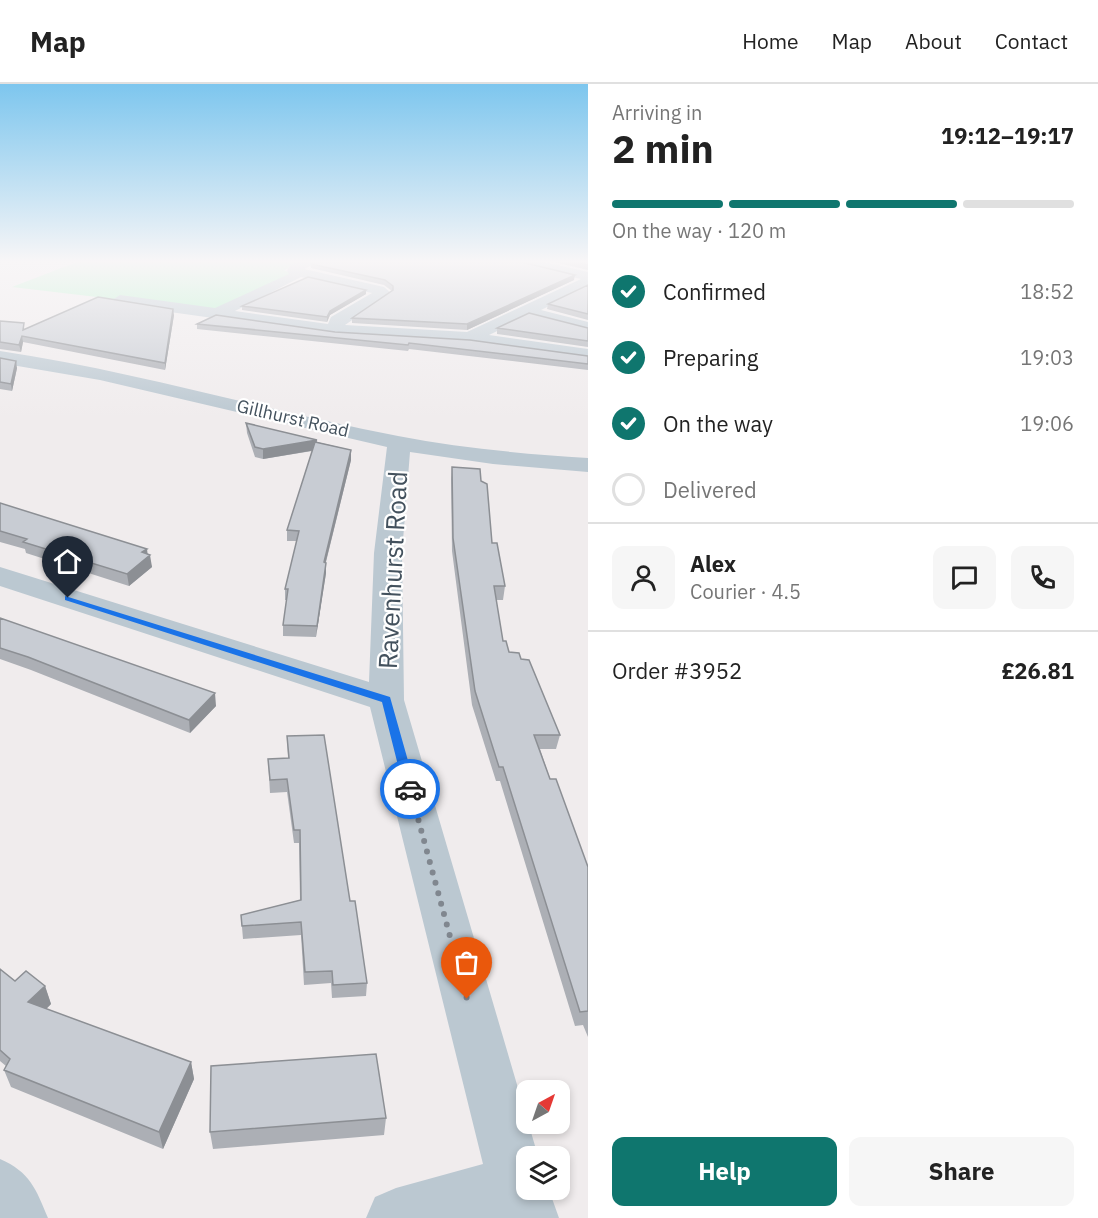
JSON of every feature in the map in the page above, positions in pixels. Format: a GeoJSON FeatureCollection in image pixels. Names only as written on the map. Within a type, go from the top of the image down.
{"type":"FeatureCollection","features":[{"type":"Feature","properties":{"kind":"street"},"geometry":{"type":"LineString","coordinates":[[218,313],[335,330],[470,338],[588,355]]}},
{"type":"Feature","properties":{"kind":"street"},"geometry":{"type":"LineString","coordinates":[[335,330],[337,321],[350,313]]}},
{"type":"Feature","properties":{"kind":"street"},"geometry":{"type":"LineString","coordinates":[[470,338],[522,313]]}},
{"type":"Feature","properties":{"kind":"street"},"geometry":{"type":"LineString","coordinates":[[533,313],[588,327]]}},
{"type":"Feature","properties":{"kind":"street","name":"Gillhurst Road"},"geometry":{"type":"LineString","coordinates":[[0,357],[119,378],[399,443],[504,459],[588,465]]}},
{"type":"Feature","properties":{"kind":"street","name":"Ravenhurst Road"},"geometry":{"type":"LineString","coordinates":[[399,443],[388,554],[386,700],[523,1201]]}},
{"type":"Feature","properties":{"kind":"street"},"geometry":{"type":"LineString","coordinates":[[0,576],[386,700]]}},
{"type":"Feature","properties":{"kind":"street"},"geometry":{"type":"LineString","coordinates":[[0,1189],[18,1218]]}},
{"type":"Feature","properties":{"kind":"street"},"geometry":{"type":"LineString","coordinates":[[396,1218],[523,1201]]}},
{"type":"Feature","properties":{"kind":"building"},"geometry":{"type":"Polygon","coordinates":[[[62,313],[172,313],[165,363],[22,336],[19,345],[0,342],[0,321],[24,323],[23,330],[62,313]]]}},
{"type":"Feature","properties":{"kind":"building"},"geometry":{"type":"Polygon","coordinates":[[[295,313],[329,313],[327,317],[295,313]]]}},
{"type":"Feature","properties":{"kind":"building"},"geometry":{"type":"Polygon","coordinates":[[[359,313],[491,313],[467,324],[352,318],[359,313]]]}},
{"type":"Feature","properties":{"kind":"building"},"geometry":{"type":"Polygon","coordinates":[[[529,313],[588,328],[588,341],[497,328],[529,313]]]}},
{"type":"Feature","properties":{"kind":"building"},"geometry":{"type":"Polygon","coordinates":[[[216,315],[335,332],[470,340],[588,356],[588,364],[409,343],[408,345],[197,324],[216,315]]]}},
{"type":"Feature","properties":{"kind":"building"},"geometry":{"type":"Polygon","coordinates":[[[0,358],[16,361],[11,384],[0,382],[0,358]]]}},
{"type":"Feature","properties":{"kind":"building"},"geometry":{"type":"Polygon","coordinates":[[[246,423],[317,440],[263,449],[255,447],[246,423]]]}},
{"type":"Feature","properties":{"kind":"building"},"geometry":{"type":"Polygon","coordinates":[[[315,442],[351,450],[324,562],[326,563],[317,626],[283,625],[288,589],[285,589],[299,531],[287,530],[315,442]]]}},
{"type":"Feature","properties":{"kind":"building"},"geometry":{"type":"Polygon","coordinates":[[[452,467],[480,469],[481,481],[487,484],[492,543],[497,543],[505,586],[494,586],[503,641],[506,641],[509,652],[519,653],[521,659],[529,660],[560,735],[534,735],[550,779],[556,779],[588,867],[588,1011],[580,1012],[503,767],[499,767],[475,691],[453,538],[452,467]]]}},
{"type":"Feature","properties":{"kind":"building"},"geometry":{"type":"Polygon","coordinates":[[[0,503],[147,549],[142,552],[150,555],[127,574],[23,542],[27,539],[0,531],[0,503]]]}},
{"type":"Feature","properties":{"kind":"building"},"geometry":{"type":"Polygon","coordinates":[[[0,618],[215,693],[189,720],[0,648],[0,618]]]}},
{"type":"Feature","properties":{"kind":"building"},"geometry":{"type":"Polygon","coordinates":[[[324,735],[350,901],[355,901],[367,983],[333,985],[332,971],[305,972],[301,922],[242,926],[241,915],[301,900],[300,830],[294,830],[287,779],[270,780],[268,759],[289,758],[287,736],[324,735]]]}},
{"type":"Feature","properties":{"kind":"building"},"geometry":{"type":"Polygon","coordinates":[[[0,969],[15,981],[26,971],[45,986],[28,1002],[191,1062],[159,1132],[4,1070],[10,1059],[0,1050],[0,969]]]}},
{"type":"Feature","properties":{"kind":"building"},"geometry":{"type":"Polygon","coordinates":[[[376,1054],[386,1118],[210,1132],[211,1066],[376,1054]]]}},
{"type":"Feature","properties":{"kind":"way so far"},"geometry":{"type":"LineString","coordinates":[[410,789],[467,999]]}},
{"type":"Feature","properties":{"kind":"route"},"geometry":{"type":"LineString","coordinates":[[68,598],[386,700],[410,789]]}}]}
